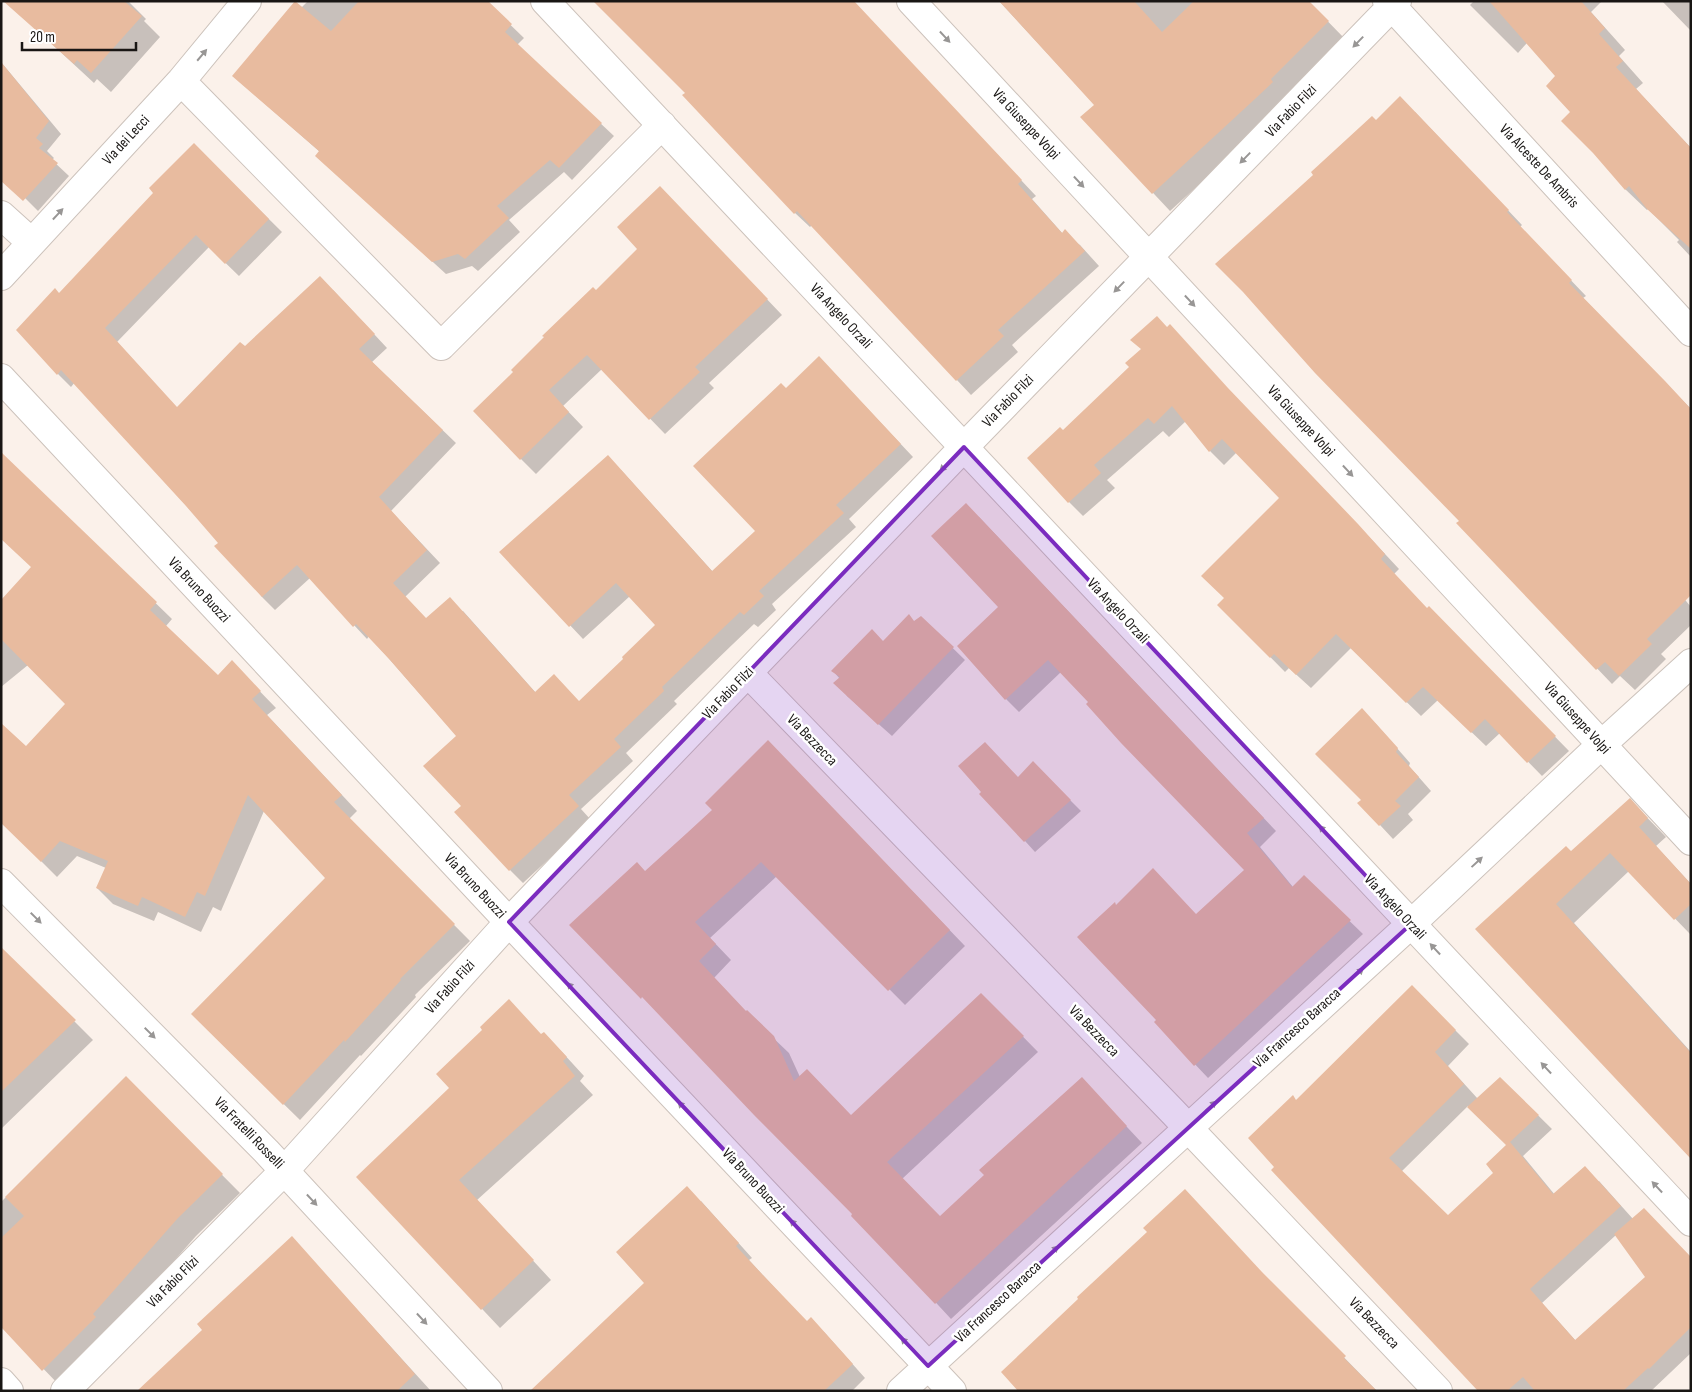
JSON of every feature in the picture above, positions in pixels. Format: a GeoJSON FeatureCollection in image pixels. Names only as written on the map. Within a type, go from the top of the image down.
{"type":"FeatureCollection","features":[{"type":"Feature","properties":{"kind":"street","name":"Via dei Lecci"},"geometry":{"type":"LineString","coordinates":[[1,276],[180,81],[247,1]]}},
{"type":"Feature","properties":{"kind":"street","name":"Via Angelo Orzali"},"geometry":{"type":"LineString","coordinates":[[545,1],[1691,1222]]}},
{"type":"Feature","properties":{"kind":"street","name":"Via Giuseppe Volpi"},"geometry":{"type":"LineString","coordinates":[[912,1],[1691,841]]}},
{"type":"Feature","properties":{"kind":"street","name":"Via Fabio Filzi"},"geometry":{"type":"LineString","coordinates":[[65,1391],[284,1170],[509,922],[1392,3]]}},
{"type":"Feature","properties":{"kind":"street","name":"Via Alceste De Ambris"},"geometry":{"type":"LineString","coordinates":[[1392,3],[1691,332]]}},
{"type":"Feature","properties":{"kind":"street"},"geometry":{"type":"LineString","coordinates":[[180,81],[441,346],[662,125]]}},
{"type":"Feature","properties":{"kind":"street"},"geometry":{"type":"LineString","coordinates":[[1,215],[31,242]]}},
{"type":"Feature","properties":{"kind":"street","name":"Via Bruno Buozzi"},"geometry":{"type":"LineString","coordinates":[[1,378],[509,922],[952,1391]]}},
{"type":"Feature","properties":{"kind":"street","name":"Via Francesco Baracca"},"geometry":{"type":"LineString","coordinates":[[901,1391],[1411,924],[1691,663]]}},
{"type":"Feature","properties":{"kind":"street","name":"Via Bezzecca"},"geometry":{"type":"LineString","coordinates":[[748,673],[1438,1391]]}},
{"type":"Feature","properties":{"kind":"street","name":"Via Fratelli Rosselli"},"geometry":{"type":"LineString","coordinates":[[1,883],[284,1170],[488,1391]]}},
{"type":"Feature","properties":{"kind":"street"},"geometry":{"type":"LineString","coordinates":[[1,1382],[9,1391]]}},
{"type":"Feature","properties":{"kind":"highlighted area"},"geometry":{"type":"Polygon","coordinates":[[[964,447],[1411,924],[928,1366],[509,922],[964,447]]]}},
{"type":"Feature","properties":{"kind":"building"},"geometry":{"type":"Polygon","coordinates":[[[3,1],[124,1],[142,16],[91,73],[77,60],[74,64],[3,1]]]}},
{"type":"Feature","properties":{"kind":"building"},"geometry":{"type":"Polygon","coordinates":[[[295,1],[331,31],[359,1],[488,1],[512,24],[505,32],[602,123],[559,168],[550,160],[497,206],[509,218],[465,259],[458,254],[432,262],[315,156],[319,151],[232,76],[295,1]]]}},
{"type":"Feature","properties":{"kind":"building"},"geometry":{"type":"Polygon","coordinates":[[[593,1],[854,1],[1022,180],[1018,184],[1062,233],[1065,229],[1085,251],[998,330],[1004,336],[956,381],[797,211],[794,214],[682,95],[685,93],[593,1]]]}},
{"type":"Feature","properties":{"kind":"building"},"geometry":{"type":"Polygon","coordinates":[[[999,1],[1134,1],[1162,32],[1194,1],[1309,1],[1329,21],[1271,79],[1273,82],[1152,194],[1080,117],[1094,105],[999,1]]]}},
{"type":"Feature","properties":{"kind":"building"},"geometry":{"type":"Polygon","coordinates":[[[1489,1],[1581,1],[1605,28],[1599,34],[1623,61],[1616,67],[1691,148],[1691,249],[1647,209],[1629,186],[1625,190],[1593,153],[1561,121],[1570,112],[1546,86],[1555,76],[1489,1]]]}},
{"type":"Feature","properties":{"kind":"building"},"geometry":{"type":"Polygon","coordinates":[[[1,62],[49,121],[36,138],[43,144],[39,148],[58,163],[23,201],[1,181],[1,62]]]}},
{"type":"Feature","properties":{"kind":"building"},"geometry":{"type":"Polygon","coordinates":[[[1400,96],[1509,210],[1507,212],[1572,280],[1569,283],[1691,409],[1691,595],[1647,639],[1652,644],[1619,676],[1605,662],[1596,670],[1456,523],[1459,521],[1315,373],[1243,292],[1215,264],[1313,175],[1311,172],[1372,116],[1376,120],[1400,96]]]}},
{"type":"Feature","properties":{"kind":"building"},"geometry":{"type":"Polygon","coordinates":[[[194,143],[269,219],[225,264],[196,235],[105,328],[177,407],[240,342],[245,346],[320,276],[375,334],[359,349],[443,430],[379,497],[427,550],[393,583],[426,618],[450,597],[535,692],[554,674],[579,701],[655,625],[616,583],[569,627],[499,552],[608,455],[712,571],[755,531],[693,466],[781,383],[786,388],[819,356],[901,444],[836,505],[844,513],[759,591],[764,596],[744,615],[740,612],[720,631],[662,687],[664,691],[614,739],[621,747],[569,795],[579,806],[509,871],[454,812],[461,806],[423,766],[456,736],[390,660],[356,624],[353,627],[297,565],[262,597],[214,546],[218,543],[186,506],[61,370],[57,375],[16,330],[55,288],[59,293],[153,193],[149,188],[194,143]]]}},
{"type":"Feature","properties":{"kind":"building"},"geometry":{"type":"Polygon","coordinates":[[[660,186],[768,299],[695,367],[700,372],[649,420],[587,355],[549,390],[569,412],[520,460],[473,411],[513,372],[511,370],[544,337],[542,336],[593,287],[596,290],[637,249],[617,227],[660,186]]]}},
{"type":"Feature","properties":{"kind":"building"},"geometry":{"type":"Polygon","coordinates":[[[1157,316],[1167,327],[1170,324],[1228,388],[1358,524],[1385,554],[1381,559],[1427,608],[1429,606],[1556,736],[1527,763],[1485,719],[1471,733],[1423,687],[1406,703],[1336,634],[1296,675],[1274,654],[1270,658],[1217,605],[1224,598],[1201,576],[1279,498],[1222,439],[1209,452],[1172,406],[1154,424],[1148,418],[1094,465],[1101,473],[1068,503],[1027,458],[1060,427],[1063,430],[1129,367],[1125,363],[1141,349],[1130,340],[1157,316]]]}},
{"type":"Feature","properties":{"kind":"building"},"geometry":{"type":"Polygon","coordinates":[[[1,452],[157,602],[150,610],[218,675],[232,660],[261,691],[252,699],[342,795],[334,802],[455,924],[400,979],[345,1042],[344,1040],[283,1105],[191,1014],[325,878],[248,795],[205,896],[197,892],[185,917],[142,897],[138,906],[96,888],[108,861],[60,841],[41,862],[1,823],[1,723],[26,746],[65,704],[1,639],[1,600],[31,567],[1,539],[1,452]]]}},
{"type":"Feature","properties":{"kind":"building"},"geometry":{"type":"Polygon","coordinates":[[[966,503],[1264,818],[1247,833],[1292,887],[1304,875],[1351,920],[1194,1066],[1154,1022],[1156,1020],[1077,937],[1115,902],[1116,905],[1153,868],[1196,914],[1244,870],[1121,743],[1086,704],[1088,702],[1048,660],[1005,700],[957,646],[998,607],[931,536],[966,503]]]}},
{"type":"Feature","properties":{"kind":"building"},"geometry":{"type":"Polygon","coordinates":[[[909,614],[914,621],[921,616],[954,647],[878,725],[833,683],[840,677],[831,671],[872,629],[883,641],[909,614]]]}},
{"type":"Feature","properties":{"kind":"building"},"geometry":{"type":"Polygon","coordinates":[[[1362,708],[1398,748],[1396,752],[1419,777],[1395,801],[1401,806],[1379,826],[1357,803],[1361,800],[1315,754],[1362,708]]]}},
{"type":"Feature","properties":{"kind":"building"},"geometry":{"type":"Polygon","coordinates":[[[768,740],[950,930],[888,991],[761,862],[695,922],[716,944],[699,961],[746,1011],[774,1036],[794,1081],[807,1069],[851,1115],[981,993],[1024,1036],[887,1162],[940,1216],[984,1175],[979,1170],[1082,1077],[1127,1126],[935,1304],[851,1216],[852,1214],[754,1115],[642,997],[641,999],[569,925],[637,862],[645,871],[712,810],[705,803],[768,740]]]}},
{"type":"Feature","properties":{"kind":"building"},"geometry":{"type":"Polygon","coordinates":[[[985,742],[1018,777],[1033,761],[1071,800],[1024,842],[979,794],[981,792],[958,766],[985,742]]]}},
{"type":"Feature","properties":{"kind":"building"},"geometry":{"type":"Polygon","coordinates":[[[1630,798],[1648,818],[1639,827],[1691,884],[1691,904],[1674,920],[1610,853],[1556,904],[1691,1053],[1691,1159],[1475,929],[1566,846],[1571,851],[1630,798]]]}},
{"type":"Feature","properties":{"kind":"building"},"geometry":{"type":"Polygon","coordinates":[[[1,947],[76,1020],[1,1092],[1,947]]]}},
{"type":"Feature","properties":{"kind":"building"},"geometry":{"type":"Polygon","coordinates":[[[1412,985],[1456,1030],[1435,1052],[1464,1084],[1389,1158],[1448,1215],[1493,1173],[1486,1164],[1506,1145],[1467,1107],[1500,1077],[1539,1115],[1510,1142],[1553,1194],[1585,1166],[1621,1206],[1530,1289],[1575,1340],[1645,1277],[1614,1234],[1644,1208],[1691,1257],[1691,1327],[1649,1369],[1623,1391],[1535,1391],[1523,1377],[1507,1391],[1478,1391],[1271,1170],[1274,1167],[1248,1138],[1293,1095],[1296,1100],[1412,985]]]}},
{"type":"Feature","properties":{"kind":"building"},"geometry":{"type":"Polygon","coordinates":[[[509,999],[541,1034],[544,1032],[567,1057],[563,1061],[575,1076],[459,1180],[534,1260],[481,1310],[356,1177],[449,1088],[436,1074],[482,1030],[480,1027],[509,999]]]}},
{"type":"Feature","properties":{"kind":"building"},"geometry":{"type":"Polygon","coordinates":[[[126,1076],[223,1174],[178,1218],[93,1314],[96,1317],[42,1371],[1,1327],[1,1238],[24,1216],[5,1197],[126,1076]]]}},
{"type":"Feature","properties":{"kind":"building"},"geometry":{"type":"Polygon","coordinates":[[[687,1186],[739,1243],[736,1246],[761,1273],[807,1321],[811,1317],[853,1364],[824,1391],[530,1391],[644,1283],[616,1252],[687,1186]]]}},
{"type":"Feature","properties":{"kind":"building"},"geometry":{"type":"Polygon","coordinates":[[[1185,1189],[1262,1272],[1346,1356],[1344,1358],[1377,1391],[1018,1391],[1001,1372],[1078,1299],[1077,1297],[1147,1232],[1143,1228],[1185,1189]]]}},
{"type":"Feature","properties":{"kind":"building"},"geometry":{"type":"Polygon","coordinates":[[[292,1236],[415,1374],[397,1391],[137,1391],[202,1330],[197,1324],[292,1236]]]}}]}
